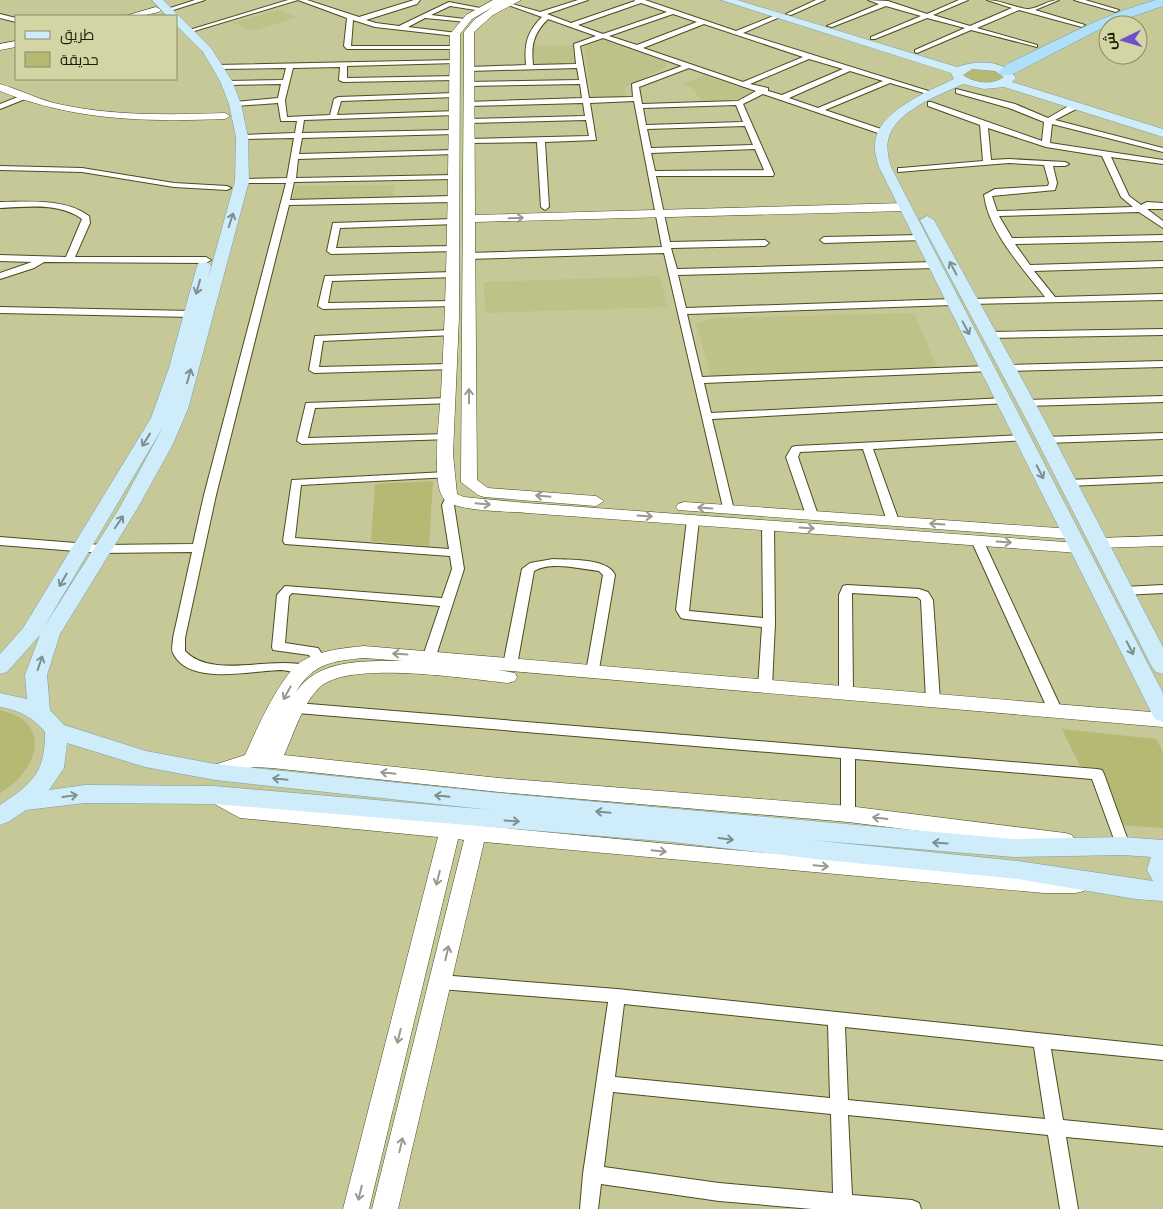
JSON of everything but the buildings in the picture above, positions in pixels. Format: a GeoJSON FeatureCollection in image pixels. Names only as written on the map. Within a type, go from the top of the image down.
{"type":"FeatureCollection","features":[{"type":"Feature","properties":{"kind":"highway"},"geometry":{"type":"LineString","coordinates":[[992,67],[1140,0]]}},
{"type":"Feature","properties":{"kind":"highway"},"geometry":{"type":"LineString","coordinates":[[1007,78],[1012,67],[1119,17],[1145,6],[1163,2]]}},
{"type":"Feature","properties":{"kind":"main road"},"geometry":{"type":"LineString","coordinates":[[146,0],[164,12]]}},
{"type":"Feature","properties":{"kind":"main road"},"geometry":{"type":"LineString","coordinates":[[726,0],[830,26],[917,51],[964,78]]}},
{"type":"Feature","properties":{"kind":"main road"},"geometry":{"type":"LineString","coordinates":[[745,0],[964,78],[1007,78],[1163,126]]}},
{"type":"Feature","properties":{"kind":"main road"},"geometry":{"type":"LineString","coordinates":[[508,1],[482,9],[465,21],[455,40],[452,304],[446,437],[447,491],[451,497],[461,502],[693,520],[978,540],[1076,541]]}},
{"type":"Feature","properties":{"kind":"main road"},"geometry":{"type":"LineString","coordinates":[[508,1],[479,20],[469,32],[469,482],[484,492],[893,521],[1076,541]]}},
{"type":"Feature","properties":{"kind":"main road"},"geometry":{"type":"LineString","coordinates":[[138,15],[164,12]]}},
{"type":"Feature","properties":{"kind":"main road"},"geometry":{"type":"LineString","coordinates":[[150,15],[164,12]]}},
{"type":"Feature","properties":{"kind":"main road"},"geometry":{"type":"LineString","coordinates":[[0,667],[31,632],[160,418],[171,390],[206,260],[235,184],[230,155],[226,83],[219,67],[207,50],[182,31]]}},
{"type":"Feature","properties":{"kind":"main road"},"geometry":{"type":"LineString","coordinates":[[39,711],[36,675],[50,634],[101,549],[128,509],[163,446],[180,409],[235,184],[242,137],[204,62],[182,31]]}},
{"type":"Feature","properties":{"kind":"main road"},"geometry":{"type":"LineString","coordinates":[[0,49],[15,45]]}},
{"type":"Feature","properties":{"kind":"main road"},"geometry":{"type":"LineString","coordinates":[[1163,134],[1075,106],[1007,78],[992,67],[964,78],[932,99],[902,126],[894,142],[896,160],[901,170],[908,204],[921,238],[1163,714]]}},
{"type":"Feature","properties":{"kind":"main road"},"geometry":{"type":"LineString","coordinates":[[0,81],[64,103],[97,109],[162,113],[227,110]]}},
{"type":"Feature","properties":{"kind":"main road"},"geometry":{"type":"LineString","coordinates":[[0,87],[55,106],[108,115],[170,117],[227,110]]}},
{"type":"Feature","properties":{"kind":"main road"},"geometry":{"type":"LineString","coordinates":[[932,99],[906,108],[884,133],[881,150],[885,167],[971,302],[1026,403],[1163,668]]}},
{"type":"Feature","properties":{"kind":"main road"},"geometry":{"type":"LineString","coordinates":[[468,214],[908,204]]}},
{"type":"Feature","properties":{"kind":"main road"},"geometry":{"type":"LineString","coordinates":[[468,214],[544,207],[659,210]]}},
{"type":"Feature","properties":{"kind":"main road"},"geometry":{"type":"LineString","coordinates":[[992,377],[1011,375]]}},
{"type":"Feature","properties":{"kind":"main road"},"geometry":{"type":"LineString","coordinates":[[1063,516],[1084,515]]}},
{"type":"Feature","properties":{"kind":"main road"},"geometry":{"type":"LineString","coordinates":[[1098,543],[1163,541]]}},
{"type":"Feature","properties":{"kind":"main road"},"geometry":{"type":"LineString","coordinates":[[1115,618],[1136,617]]}},
{"type":"Feature","properties":{"kind":"main road"},"geometry":{"type":"LineString","coordinates":[[215,784],[252,760],[291,687],[312,665],[338,654],[364,652],[430,656],[510,665],[1163,720]]}},
{"type":"Feature","properties":{"kind":"main road"},"geometry":{"type":"LineString","coordinates":[[272,761],[297,708],[314,682],[338,671],[366,667],[1163,732]]}},
{"type":"Feature","properties":{"kind":"main road"},"geometry":{"type":"LineString","coordinates":[[0,700],[18,702],[39,711],[56,731],[145,759],[215,784],[316,805],[673,833],[824,851],[1018,870],[1163,892]]}},
{"type":"Feature","properties":{"kind":"main road"},"geometry":{"type":"LineString","coordinates":[[0,816],[22,802],[41,784],[55,760],[56,731]]}},
{"type":"Feature","properties":{"kind":"main road"},"geometry":{"type":"LineString","coordinates":[[252,760],[499,785],[848,814],[1113,846],[1163,849]]}},
{"type":"Feature","properties":{"kind":"main road"},"geometry":{"type":"LineString","coordinates":[[215,784],[240,810],[1044,885],[1111,885]]}},
{"type":"Feature","properties":{"kind":"main road"},"geometry":{"type":"LineString","coordinates":[[22,802],[84,794],[215,784],[508,803],[915,841],[1013,848],[1113,846]]}},
{"type":"Feature","properties":{"kind":"main road"},"geometry":{"type":"LineString","coordinates":[[356,1209],[450,831]]}},
{"type":"Feature","properties":{"kind":"main road"},"geometry":{"type":"LineString","coordinates":[[385,1209],[476,833]]}},
{"type":"Feature","properties":{"kind":"main road"},"geometry":{"type":"LineString","coordinates":[[1163,856],[1159,870],[1163,877]]}},
{"type":"Feature","properties":{"kind":"street"},"geometry":{"type":"LineString","coordinates":[[164,12],[202,0]]}},
{"type":"Feature","properties":{"kind":"street"},"geometry":{"type":"LineString","coordinates":[[182,31],[295,0]]}},
{"type":"Feature","properties":{"kind":"street"},"geometry":{"type":"LineString","coordinates":[[301,0],[354,19],[455,40]]}},
{"type":"Feature","properties":{"kind":"street"},"geometry":{"type":"LineString","coordinates":[[354,19],[415,3],[417,0]]}},
{"type":"Feature","properties":{"kind":"street"},"geometry":{"type":"LineString","coordinates":[[530,68],[528,42],[531,31],[544,15],[586,0]]}},
{"type":"Feature","properties":{"kind":"street"},"geometry":{"type":"LineString","coordinates":[[736,33],[822,0]]}},
{"type":"Feature","properties":{"kind":"street"},"geometry":{"type":"LineString","coordinates":[[871,0],[1035,46]]}},
{"type":"Feature","properties":{"kind":"street"},"geometry":{"type":"LineString","coordinates":[[830,26],[896,0]]}},
{"type":"Feature","properties":{"kind":"street"},"geometry":{"type":"LineString","coordinates":[[873,38],[965,0]]}},
{"type":"Feature","properties":{"kind":"street"},"geometry":{"type":"LineString","coordinates":[[990,0],[1084,25]]}},
{"type":"Feature","properties":{"kind":"street"},"geometry":{"type":"LineString","coordinates":[[1000,0],[1084,25]]}},
{"type":"Feature","properties":{"kind":"street"},"geometry":{"type":"LineString","coordinates":[[1033,9],[1056,0]]}},
{"type":"Feature","properties":{"kind":"street"},"geometry":{"type":"LineString","coordinates":[[1077,0],[1118,10]]}},
{"type":"Feature","properties":{"kind":"street"},"geometry":{"type":"LineString","coordinates":[[1085,0],[1118,10]]}},
{"type":"Feature","properties":{"kind":"street"},"geometry":{"type":"LineString","coordinates":[[508,1],[884,133]]}},
{"type":"Feature","properties":{"kind":"street"},"geometry":{"type":"LineString","coordinates":[[572,25],[639,1],[809,57],[890,81],[984,124],[1046,145],[1163,162]]}},
{"type":"Feature","properties":{"kind":"street"},"geometry":{"type":"LineString","coordinates":[[400,28],[452,3],[482,9]]}},
{"type":"Feature","properties":{"kind":"street"},"geometry":{"type":"LineString","coordinates":[[917,51],[1018,8]]}},
{"type":"Feature","properties":{"kind":"street"},"geometry":{"type":"LineString","coordinates":[[468,141],[593,138],[584,100],[583,82],[576,45],[672,12]]}},
{"type":"Feature","properties":{"kind":"street"},"geometry":{"type":"LineString","coordinates":[[0,16],[15,20]]}},
{"type":"Feature","properties":{"kind":"street"},"geometry":{"type":"LineString","coordinates":[[422,16],[465,21]]}},
{"type":"Feature","properties":{"kind":"street"},"geometry":{"type":"LineString","coordinates":[[354,19],[347,46],[349,48],[455,40]]}},
{"type":"Feature","properties":{"kind":"street"},"geometry":{"type":"LineString","coordinates":[[639,47],[704,22]]}},
{"type":"Feature","properties":{"kind":"street"},"geometry":{"type":"LineString","coordinates":[[745,84],[809,57]]}},
{"type":"Feature","properties":{"kind":"street"},"geometry":{"type":"LineString","coordinates":[[219,67],[454,62]]}},
{"type":"Feature","properties":{"kind":"street"},"geometry":{"type":"LineString","coordinates":[[344,64],[343,80],[454,78]]}},
{"type":"Feature","properties":{"kind":"street"},"geometry":{"type":"LineString","coordinates":[[290,65],[280,100],[284,119],[455,113]]}},
{"type":"Feature","properties":{"kind":"street"},"geometry":{"type":"LineString","coordinates":[[691,65],[635,86],[659,210],[728,510]]}},
{"type":"Feature","properties":{"kind":"street"},"geometry":{"type":"LineString","coordinates":[[468,69],[580,66]]}},
{"type":"Feature","properties":{"kind":"street"},"geometry":{"type":"LineString","coordinates":[[784,97],[849,69]]}},
{"type":"Feature","properties":{"kind":"street"},"geometry":{"type":"LineString","coordinates":[[964,78],[1012,106],[1048,121],[1163,150]]}},
{"type":"Feature","properties":{"kind":"street"},"geometry":{"type":"LineString","coordinates":[[819,110],[890,81]]}},
{"type":"Feature","properties":{"kind":"street"},"geometry":{"type":"LineString","coordinates":[[226,83],[286,82]]}},
{"type":"Feature","properties":{"kind":"street"},"geometry":{"type":"LineString","coordinates":[[468,84],[583,82]]}},
{"type":"Feature","properties":{"kind":"street"},"geometry":{"type":"LineString","coordinates":[[468,104],[584,100],[739,103],[765,90]]}},
{"type":"Feature","properties":{"kind":"street"},"geometry":{"type":"LineString","coordinates":[[333,117],[338,98],[455,95]]}},
{"type":"Feature","properties":{"kind":"street"},"geometry":{"type":"LineString","coordinates":[[0,107],[26,97]]}},
{"type":"Feature","properties":{"kind":"street"},"geometry":{"type":"LineString","coordinates":[[227,110],[280,100]]}},
{"type":"Feature","properties":{"kind":"street"},"geometry":{"type":"LineString","coordinates":[[652,174],[769,173],[739,103]]}},
{"type":"Feature","properties":{"kind":"street"},"geometry":{"type":"LineString","coordinates":[[1048,121],[1075,106]]}},
{"type":"Feature","properties":{"kind":"street"},"geometry":{"type":"LineString","coordinates":[[301,118],[286,203],[210,495],[179,638],[179,652],[188,662],[205,669],[238,670],[312,665],[313,651],[278,646],[283,596],[289,589],[448,603]]}},
{"type":"Feature","properties":{"kind":"street"},"geometry":{"type":"LineString","coordinates":[[468,121],[589,118]]}},
{"type":"Feature","properties":{"kind":"street"},"geometry":{"type":"LineString","coordinates":[[1046,145],[1048,121]]}},
{"type":"Feature","properties":{"kind":"street"},"geometry":{"type":"LineString","coordinates":[[643,127],[748,124]]}},
{"type":"Feature","properties":{"kind":"street"},"geometry":{"type":"LineString","coordinates":[[984,124],[987,163]]}},
{"type":"Feature","properties":{"kind":"street"},"geometry":{"type":"LineString","coordinates":[[295,157],[348,145],[455,132]]}},
{"type":"Feature","properties":{"kind":"street"},"geometry":{"type":"LineString","coordinates":[[242,137],[298,136],[348,145],[455,152]]}},
{"type":"Feature","properties":{"kind":"street"},"geometry":{"type":"LineString","coordinates":[[542,140],[544,207]]}},
{"type":"Feature","properties":{"kind":"street"},"geometry":{"type":"LineString","coordinates":[[647,151],[758,147]]}},
{"type":"Feature","properties":{"kind":"street"},"geometry":{"type":"LineString","coordinates":[[1106,155],[1125,197],[1163,225]]}},
{"type":"Feature","properties":{"kind":"street"},"geometry":{"type":"LineString","coordinates":[[901,170],[1009,161],[1065,164]]}},
{"type":"Feature","properties":{"kind":"street"},"geometry":{"type":"LineString","coordinates":[[1048,164],[1053,183],[1052,188],[988,195],[993,214],[1052,300]]}},
{"type":"Feature","properties":{"kind":"street"},"geometry":{"type":"LineString","coordinates":[[0,168],[82,170],[174,185],[235,184],[291,180],[454,177]]}},
{"type":"Feature","properties":{"kind":"street"},"geometry":{"type":"LineString","coordinates":[[286,203],[454,199]]}},
{"type":"Feature","properties":{"kind":"street"},"geometry":{"type":"LineString","coordinates":[[0,205],[58,207],[81,213],[86,218],[86,223],[69,260]]}},
{"type":"Feature","properties":{"kind":"street"},"geometry":{"type":"LineString","coordinates":[[993,214],[1141,209],[1147,205],[1163,206]]}},
{"type":"Feature","properties":{"kind":"street"},"geometry":{"type":"LineString","coordinates":[[452,249],[331,251],[336,225],[453,222]]}},
{"type":"Feature","properties":{"kind":"street"},"geometry":{"type":"LineString","coordinates":[[824,240],[921,238]]}},
{"type":"Feature","properties":{"kind":"street"},"geometry":{"type":"LineString","coordinates":[[1010,241],[1163,238]]}},
{"type":"Feature","properties":{"kind":"street"},"geometry":{"type":"LineString","coordinates":[[468,256],[765,243]]}},
{"type":"Feature","properties":{"kind":"street"},"geometry":{"type":"LineString","coordinates":[[0,258],[206,260]]}},
{"type":"Feature","properties":{"kind":"street"},"geometry":{"type":"LineString","coordinates":[[0,276],[31,266],[42,259]]}},
{"type":"Feature","properties":{"kind":"street"},"geometry":{"type":"LineString","coordinates":[[674,272],[934,264]]}},
{"type":"Feature","properties":{"kind":"street"},"geometry":{"type":"LineString","coordinates":[[1029,268],[1163,264]]}},
{"type":"Feature","properties":{"kind":"street"},"geometry":{"type":"LineString","coordinates":[[452,275],[328,278],[323,306],[452,304]]}},
{"type":"Feature","properties":{"kind":"street"},"geometry":{"type":"LineString","coordinates":[[971,302],[1163,297]]}},
{"type":"Feature","properties":{"kind":"street"},"geometry":{"type":"LineString","coordinates":[[682,311],[952,302]]}},
{"type":"Feature","properties":{"kind":"street"},"geometry":{"type":"LineString","coordinates":[[0,310],[191,314]]}},
{"type":"Feature","properties":{"kind":"street"},"geometry":{"type":"LineString","coordinates":[[989,335],[1163,332]]}},
{"type":"Feature","properties":{"kind":"street"},"geometry":{"type":"LineString","coordinates":[[449,367],[314,370],[318,338],[451,333]]}},
{"type":"Feature","properties":{"kind":"street"},"geometry":{"type":"LineString","coordinates":[[1011,375],[1163,364]]}},
{"type":"Feature","properties":{"kind":"street"},"geometry":{"type":"LineString","coordinates":[[698,380],[992,377]]}},
{"type":"Feature","properties":{"kind":"street"},"geometry":{"type":"LineString","coordinates":[[1026,403],[1163,399]]}},
{"type":"Feature","properties":{"kind":"street"},"geometry":{"type":"LineString","coordinates":[[446,437],[302,442],[310,406],[448,401]]}},
{"type":"Feature","properties":{"kind":"street"},"geometry":{"type":"LineString","coordinates":[[707,416],[1004,401]]}},
{"type":"Feature","properties":{"kind":"street"},"geometry":{"type":"LineString","coordinates":[[1045,440],[1163,436]]}},
{"type":"Feature","properties":{"kind":"street"},"geometry":{"type":"LineString","coordinates":[[812,516],[792,457],[796,449],[1023,438]]}},
{"type":"Feature","properties":{"kind":"street"},"geometry":{"type":"LineString","coordinates":[[867,446],[893,521]]}},
{"type":"Feature","properties":{"kind":"street"},"geometry":{"type":"LineString","coordinates":[[446,475],[296,482],[289,542],[456,553]]}},
{"type":"Feature","properties":{"kind":"street"},"geometry":{"type":"LineString","coordinates":[[1067,483],[1163,479]]}},
{"type":"Feature","properties":{"kind":"street"},"geometry":{"type":"LineString","coordinates":[[430,656],[458,569],[448,505],[451,497]]}},
{"type":"Feature","properties":{"kind":"street"},"geometry":{"type":"LineString","coordinates":[[693,520],[682,610],[685,615],[769,623]]}},
{"type":"Feature","properties":{"kind":"street"},"geometry":{"type":"LineString","coordinates":[[765,686],[769,623],[768,525]]}},
{"type":"Feature","properties":{"kind":"street"},"geometry":{"type":"LineString","coordinates":[[978,540],[1055,710]]}},
{"type":"Feature","properties":{"kind":"street"},"geometry":{"type":"LineString","coordinates":[[0,541],[101,549],[199,548]]}},
{"type":"Feature","properties":{"kind":"street"},"geometry":{"type":"LineString","coordinates":[[510,665],[528,569],[534,564],[544,563],[602,567],[607,570],[609,575],[593,672]]}},
{"type":"Feature","properties":{"kind":"street"},"geometry":{"type":"LineString","coordinates":[[846,693],[845,595],[847,589],[919,593],[924,595],[927,600],[933,700]]}},
{"type":"Feature","properties":{"kind":"street"},"geometry":{"type":"LineString","coordinates":[[1122,591],[1163,589]]}},
{"type":"Feature","properties":{"kind":"street"},"geometry":{"type":"LineString","coordinates":[[297,708],[1097,774],[1113,846]]}},
{"type":"Feature","properties":{"kind":"street"},"geometry":{"type":"LineString","coordinates":[[848,754],[848,814]]}},
{"type":"Feature","properties":{"kind":"street"},"geometry":{"type":"LineString","coordinates":[[440,982],[618,996],[1163,1053]]}},
{"type":"Feature","properties":{"kind":"street"},"geometry":{"type":"LineString","coordinates":[[589,1209],[592,1174],[618,996]]}},
{"type":"Feature","properties":{"kind":"street"},"geometry":{"type":"LineString","coordinates":[[836,1018],[841,1106],[843,1203]]}},
{"type":"Feature","properties":{"kind":"street"},"geometry":{"type":"LineString","coordinates":[[1041,1040],[1054,1126],[1070,1209]]}},
{"type":"Feature","properties":{"kind":"street"},"geometry":{"type":"LineString","coordinates":[[605,1084],[1163,1138]]}},
{"type":"Feature","properties":{"kind":"street"},"geometry":{"type":"LineString","coordinates":[[592,1174],[719,1192],[912,1209]]}},
{"type":"Feature","properties":{"kind":"shaded area"},"geometry":{"type":"Polygon","coordinates":[[[277,10],[297,17],[253,31],[233,23],[277,10]]]}},
{"type":"Feature","properties":{"kind":"shaded area"},"geometry":{"type":"Polygon","coordinates":[[[602,39],[668,63],[664,68],[629,85],[625,89],[626,97],[592,98],[584,47],[602,39]]]}},
{"type":"Feature","properties":{"kind":"shaded area"},"geometry":{"type":"Polygon","coordinates":[[[573,45],[575,65],[535,66],[534,46],[573,45]]]}},
{"type":"Feature","properties":{"kind":"shaded area"},"geometry":{"type":"Polygon","coordinates":[[[704,75],[756,93],[741,99],[701,102],[695,90],[683,84],[704,75]]]}},
{"type":"Feature","properties":{"kind":"shaded area"},"geometry":{"type":"Polygon","coordinates":[[[395,185],[393,200],[292,201],[296,186],[395,185]]]}},
{"type":"Feature","properties":{"kind":"shaded area"},"geometry":{"type":"Polygon","coordinates":[[[660,276],[667,307],[485,313],[484,282],[660,276]]]}},
{"type":"Feature","properties":{"kind":"shaded area"},"geometry":{"type":"Polygon","coordinates":[[[914,313],[937,367],[711,376],[696,324],[714,318],[914,313]]]}},
{"type":"Feature","properties":{"kind":"green space"},"geometry":{"type":"Polygon","coordinates":[[[973,69],[997,71],[1003,78],[988,83],[976,82],[963,74],[973,69]]]}},
{"type":"Feature","properties":{"kind":"green space"},"geometry":{"type":"Polygon","coordinates":[[[433,481],[429,546],[371,541],[375,484],[433,481]]]}},
{"type":"Feature","properties":{"kind":"green space"},"geometry":{"type":"Polygon","coordinates":[[[0,710],[17,716],[28,725],[34,736],[34,748],[31,760],[24,772],[13,784],[0,793],[0,710]]]}},
{"type":"Feature","properties":{"kind":"green space"},"geometry":{"type":"Polygon","coordinates":[[[1062,729],[1156,739],[1163,752],[1163,828],[1120,825],[1099,768],[1080,766],[1062,729]]]}}]}
